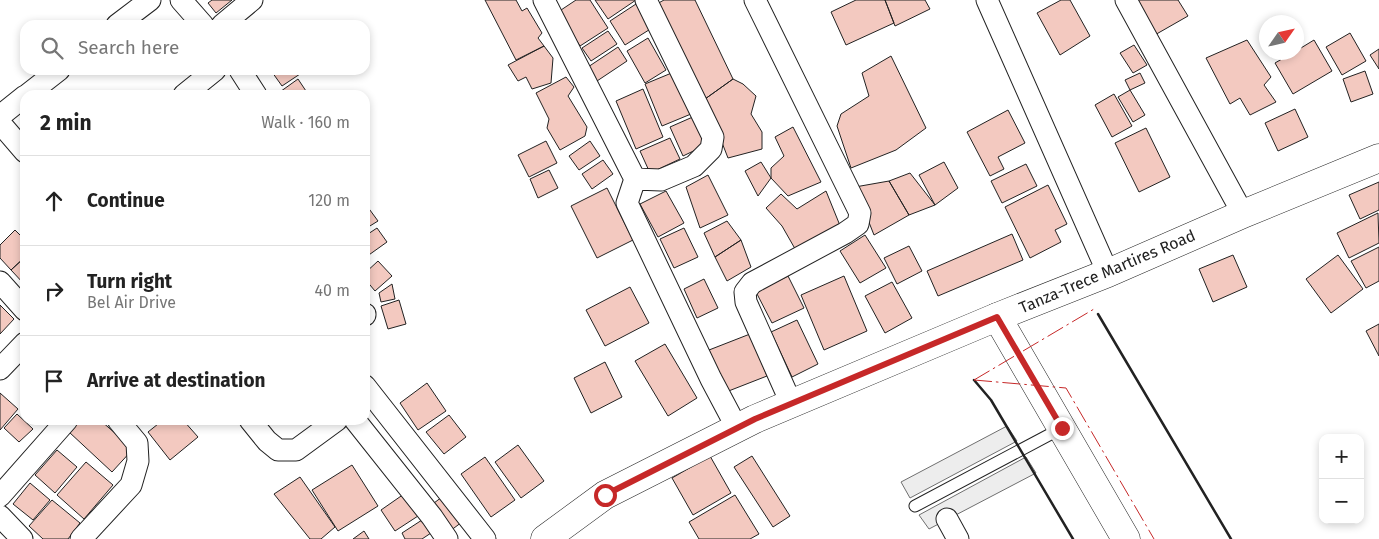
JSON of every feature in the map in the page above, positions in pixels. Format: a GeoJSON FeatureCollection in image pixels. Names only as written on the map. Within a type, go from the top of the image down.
{"type":"FeatureCollection","features":[{"type":"Feature","properties":{"kind":"main road","name":"Tanza-Trece Martires Road"},"geometry":{"type":"LineString","coordinates":[[545,539],[605,495],[737,428],[792,403],[997,317],[1108,273],[1243,214],[1379,158]]}},
{"type":"Feature","properties":{"kind":"main road"},"geometry":{"type":"LineString","coordinates":[[997,317],[1126,539]]}},
{"type":"Feature","properties":{"kind":"street"},"geometry":{"type":"LineString","coordinates":[[124,20],[150,0]]}},
{"type":"Feature","properties":{"kind":"street"},"geometry":{"type":"LineString","coordinates":[[181,0],[199,20]]}},
{"type":"Feature","properties":{"kind":"street"},"geometry":{"type":"LineString","coordinates":[[228,20],[252,0]]}},
{"type":"Feature","properties":{"kind":"street"},"geometry":{"type":"LineString","coordinates":[[544,0],[635,179],[627,203],[711,379],[737,428]]}},
{"type":"Feature","properties":{"kind":"street"},"geometry":{"type":"LineString","coordinates":[[635,179],[660,180],[694,166],[711,148],[712,137],[646,0]]}},
{"type":"Feature","properties":{"kind":"street"},"geometry":{"type":"LineString","coordinates":[[755,0],[860,214],[858,224],[845,233],[752,283],[745,292],[746,302],[792,403]]}},
{"type":"Feature","properties":{"kind":"street"},"geometry":{"type":"LineString","coordinates":[[987,0],[1108,273]]}},
{"type":"Feature","properties":{"kind":"street"},"geometry":{"type":"LineString","coordinates":[[1126,0],[1243,214]]}},
{"type":"Feature","properties":{"kind":"street"},"geometry":{"type":"LineString","coordinates":[[34,90],[53,75]]}},
{"type":"Feature","properties":{"kind":"street"},"geometry":{"type":"LineString","coordinates":[[190,90],[209,75]]}},
{"type":"Feature","properties":{"kind":"street"},"geometry":{"type":"LineString","coordinates":[[243,75],[253,90]]}},
{"type":"Feature","properties":{"kind":"street"},"geometry":{"type":"LineString","coordinates":[[0,116],[20,101]]}},
{"type":"Feature","properties":{"kind":"street"},"geometry":{"type":"LineString","coordinates":[[0,123],[20,146]]}},
{"type":"Feature","properties":{"kind":"street"},"geometry":{"type":"LineString","coordinates":[[0,282],[20,304]]}},
{"type":"Feature","properties":{"kind":"street"},"geometry":{"type":"LineString","coordinates":[[0,369],[20,348]]}},
{"type":"Feature","properties":{"kind":"street"},"geometry":{"type":"LineString","coordinates":[[370,398],[485,539]]}},
{"type":"Feature","properties":{"kind":"street"},"geometry":{"type":"LineString","coordinates":[[0,496],[63,425]]}},
{"type":"Feature","properties":{"kind":"street"},"geometry":{"type":"LineString","coordinates":[[81,539],[131,485],[138,461],[137,443],[122,425]]}},
{"type":"Feature","properties":{"kind":"street"},"geometry":{"type":"LineString","coordinates":[[255,425],[267,442],[278,450],[296,450],[331,425]]}},
{"type":"Feature","properties":{"kind":"street"},"geometry":{"type":"LineString","coordinates":[[359,425],[432,517],[447,539]]}},
{"type":"Feature","properties":{"kind":"street"},"geometry":{"type":"LineString","coordinates":[[0,516],[22,539]]}},
{"type":"Feature","properties":{"kind":"street"},"geometry":{"type":"LineString","coordinates":[[946,519],[958,539]]}},
{"type":"Feature","properties":{"kind":"lane"},"geometry":{"type":"LineString","coordinates":[[915,506],[1062,428]]}},
{"type":"Feature","properties":{"kind":"shaded area"},"geometry":{"type":"Polygon","coordinates":[[[1007,426],[1017,441],[910,498],[901,482],[1007,426]]]}},
{"type":"Feature","properties":{"kind":"shaded area"},"geometry":{"type":"Polygon","coordinates":[[[1026,457],[1036,473],[929,529],[919,515],[1026,457]]]}},
{"type":"Feature","properties":{"kind":"building"},"geometry":{"type":"Polygon","coordinates":[[[212,0],[232,0],[216,13],[208,3],[212,0]]]}},
{"type":"Feature","properties":{"kind":"building"},"geometry":{"type":"Polygon","coordinates":[[[485,0],[516,0],[522,11],[527,8],[542,33],[538,38],[544,46],[516,60],[485,0]]]}},
{"type":"Feature","properties":{"kind":"building"},"geometry":{"type":"Polygon","coordinates":[[[576,0],[590,0],[608,28],[580,46],[558,12],[576,0]]]}},
{"type":"Feature","properties":{"kind":"building"},"geometry":{"type":"Polygon","coordinates":[[[595,0],[636,0],[608,19],[595,0]]]}},
{"type":"Feature","properties":{"kind":"building"},"geometry":{"type":"Polygon","coordinates":[[[664,0],[695,0],[733,79],[705,99],[655,5],[664,0]]]}},
{"type":"Feature","properties":{"kind":"building"},"geometry":{"type":"Polygon","coordinates":[[[856,0],[885,0],[894,23],[846,45],[831,12],[856,0]]]}},
{"type":"Feature","properties":{"kind":"building"},"geometry":{"type":"Polygon","coordinates":[[[885,0],[925,0],[930,9],[895,26],[885,0]]]}},
{"type":"Feature","properties":{"kind":"building"},"geometry":{"type":"Polygon","coordinates":[[[1061,0],[1070,0],[1090,36],[1060,55],[1037,13],[1061,0]]]}},
{"type":"Feature","properties":{"kind":"building"},"geometry":{"type":"Polygon","coordinates":[[[1129,0],[1178,0],[1188,16],[1153,36],[1129,0]]]}},
{"type":"Feature","properties":{"kind":"building"},"geometry":{"type":"Polygon","coordinates":[[[636,4],[652,28],[625,45],[610,21],[636,4]]]}},
{"type":"Feature","properties":{"kind":"building"},"geometry":{"type":"Polygon","coordinates":[[[608,31],[617,44],[591,61],[582,48],[608,31]]]}},
{"type":"Feature","properties":{"kind":"building"},"geometry":{"type":"Polygon","coordinates":[[[1350,33],[1366,61],[1342,75],[1326,47],[1350,33]]]}},
{"type":"Feature","properties":{"kind":"building"},"geometry":{"type":"Polygon","coordinates":[[[648,38],[666,70],[645,83],[627,51],[648,38]]]}},
{"type":"Feature","properties":{"kind":"building"},"geometry":{"type":"Polygon","coordinates":[[[1247,40],[1271,77],[1264,85],[1276,102],[1250,115],[1240,98],[1230,104],[1206,58],[1247,40]]]}},
{"type":"Feature","properties":{"kind":"building"},"geometry":{"type":"Polygon","coordinates":[[[1314,40],[1332,71],[1293,94],[1275,63],[1280,60],[1304,60],[1304,46],[1314,40]]]}},
{"type":"Feature","properties":{"kind":"building"},"geometry":{"type":"Polygon","coordinates":[[[1134,45],[1147,65],[1133,73],[1120,53],[1134,45]]]}},
{"type":"Feature","properties":{"kind":"building"},"geometry":{"type":"Polygon","coordinates":[[[544,46],[553,58],[551,83],[532,89],[526,77],[518,81],[508,65],[544,46]]]}},
{"type":"Feature","properties":{"kind":"building"},"geometry":{"type":"Polygon","coordinates":[[[618,47],[627,61],[597,81],[588,67],[618,47]]]}},
{"type":"Feature","properties":{"kind":"building"},"geometry":{"type":"Polygon","coordinates":[[[1379,49],[1379,69],[1370,55],[1379,49]]]}},
{"type":"Feature","properties":{"kind":"building"},"geometry":{"type":"Polygon","coordinates":[[[891,56],[926,128],[896,150],[851,168],[837,126],[841,114],[869,96],[862,73],[891,56]]]}},
{"type":"Feature","properties":{"kind":"building"},"geometry":{"type":"Polygon","coordinates":[[[1365,71],[1373,94],[1351,102],[1343,79],[1365,71]]]}},
{"type":"Feature","properties":{"kind":"building"},"geometry":{"type":"Polygon","coordinates":[[[674,72],[691,114],[662,126],[645,84],[674,72]]]}},
{"type":"Feature","properties":{"kind":"building"},"geometry":{"type":"Polygon","coordinates":[[[1140,73],[1145,83],[1130,90],[1125,80],[1140,73]]]}},
{"type":"Feature","properties":{"kind":"building"},"geometry":{"type":"Polygon","coordinates":[[[274,75],[298,75],[282,86],[274,75]]]}},
{"type":"Feature","properties":{"kind":"building"},"geometry":{"type":"Polygon","coordinates":[[[566,77],[574,87],[568,96],[587,127],[585,136],[560,150],[547,128],[549,119],[536,93],[566,77]]]}},
{"type":"Feature","properties":{"kind":"building"},"geometry":{"type":"Polygon","coordinates":[[[298,79],[305,90],[283,90],[298,79]]]}},
{"type":"Feature","properties":{"kind":"building"},"geometry":{"type":"Polygon","coordinates":[[[733,79],[743,84],[756,96],[751,114],[762,132],[762,149],[728,158],[705,99],[733,79]]]}},
{"type":"Feature","properties":{"kind":"building"},"geometry":{"type":"Polygon","coordinates":[[[643,89],[663,137],[636,149],[616,101],[643,89]]]}},
{"type":"Feature","properties":{"kind":"building"},"geometry":{"type":"Polygon","coordinates":[[[1130,90],[1145,115],[1133,122],[1118,97],[1130,90]]]}},
{"type":"Feature","properties":{"kind":"building"},"geometry":{"type":"Polygon","coordinates":[[[1114,94],[1132,126],[1112,137],[1095,105],[1114,94]]]}},
{"type":"Feature","properties":{"kind":"building"},"geometry":{"type":"Polygon","coordinates":[[[1295,109],[1308,137],[1278,151],[1265,123],[1295,109]]]}},
{"type":"Feature","properties":{"kind":"building"},"geometry":{"type":"Polygon","coordinates":[[[1008,110],[1025,143],[998,157],[1004,169],[990,176],[967,132],[1008,110]]]}},
{"type":"Feature","properties":{"kind":"building"},"geometry":{"type":"Polygon","coordinates":[[[695,116],[708,144],[683,156],[670,127],[695,116]]]}},
{"type":"Feature","properties":{"kind":"building"},"geometry":{"type":"Polygon","coordinates":[[[793,127],[821,182],[788,196],[771,178],[771,168],[784,156],[775,137],[793,127]]]}},
{"type":"Feature","properties":{"kind":"building"},"geometry":{"type":"Polygon","coordinates":[[[1146,128],[1170,177],[1139,192],[1115,143],[1146,128]]]}},
{"type":"Feature","properties":{"kind":"building"},"geometry":{"type":"Polygon","coordinates":[[[670,138],[680,159],[650,173],[640,151],[670,138]]]}},
{"type":"Feature","properties":{"kind":"building"},"geometry":{"type":"Polygon","coordinates":[[[546,141],[557,163],[529,177],[518,155],[546,141]]]}},
{"type":"Feature","properties":{"kind":"building"},"geometry":{"type":"Polygon","coordinates":[[[590,141],[600,156],[579,170],[569,156],[590,141]]]}},
{"type":"Feature","properties":{"kind":"building"},"geometry":{"type":"Polygon","coordinates":[[[603,160],[613,174],[592,189],[582,174],[603,160]]]}},
{"type":"Feature","properties":{"kind":"building"},"geometry":{"type":"Polygon","coordinates":[[[761,162],[771,178],[758,196],[745,171],[761,162]]]}},
{"type":"Feature","properties":{"kind":"building"},"geometry":{"type":"Polygon","coordinates":[[[944,162],[958,188],[935,205],[919,175],[944,162]]]}},
{"type":"Feature","properties":{"kind":"building"},"geometry":{"type":"Polygon","coordinates":[[[1026,164],[1037,186],[1002,203],[991,181],[1026,164]]]}},
{"type":"Feature","properties":{"kind":"building"},"geometry":{"type":"Polygon","coordinates":[[[549,170],[558,188],[538,198],[530,179],[549,170]]]}},
{"type":"Feature","properties":{"kind":"building"},"geometry":{"type":"Polygon","coordinates":[[[910,173],[935,205],[909,215],[889,181],[910,173]]]}},
{"type":"Feature","properties":{"kind":"building"},"geometry":{"type":"Polygon","coordinates":[[[708,175],[728,215],[700,228],[686,187],[708,175]]]}},
{"type":"Feature","properties":{"kind":"building"},"geometry":{"type":"Polygon","coordinates":[[[889,181],[909,215],[874,235],[855,187],[889,181]]]}},
{"type":"Feature","properties":{"kind":"building"},"geometry":{"type":"Polygon","coordinates":[[[1379,182],[1379,210],[1360,219],[1349,195],[1379,182]]]}},
{"type":"Feature","properties":{"kind":"building"},"geometry":{"type":"Polygon","coordinates":[[[1048,185],[1067,224],[1055,230],[1061,242],[1030,258],[1005,207],[1048,185]]]}},
{"type":"Feature","properties":{"kind":"building"},"geometry":{"type":"Polygon","coordinates":[[[607,188],[633,240],[597,258],[571,206],[607,188]]]}},
{"type":"Feature","properties":{"kind":"building"},"geometry":{"type":"Polygon","coordinates":[[[666,191],[684,223],[658,237],[640,204],[666,191]]]}},
{"type":"Feature","properties":{"kind":"building"},"geometry":{"type":"Polygon","coordinates":[[[826,191],[841,228],[798,254],[782,226],[766,208],[781,194],[797,209],[826,191]]]}},
{"type":"Feature","properties":{"kind":"building"},"geometry":{"type":"Polygon","coordinates":[[[370,210],[378,221],[370,226],[370,210]]]}},
{"type":"Feature","properties":{"kind":"building"},"geometry":{"type":"Polygon","coordinates":[[[1378,213],[1379,243],[1349,258],[1337,233],[1378,213]]]}},
{"type":"Feature","properties":{"kind":"building"},"geometry":{"type":"Polygon","coordinates":[[[727,221],[741,240],[715,257],[704,233],[727,221]]]}},
{"type":"Feature","properties":{"kind":"building"},"geometry":{"type":"Polygon","coordinates":[[[377,228],[387,242],[370,254],[370,233],[377,228]]]}},
{"type":"Feature","properties":{"kind":"building"},"geometry":{"type":"Polygon","coordinates":[[[684,228],[698,257],[674,268],[660,239],[684,228]]]}},
{"type":"Feature","properties":{"kind":"building"},"geometry":{"type":"Polygon","coordinates":[[[15,230],[20,235],[20,262],[11,270],[0,258],[0,245],[15,230]]]}},
{"type":"Feature","properties":{"kind":"building"},"geometry":{"type":"Polygon","coordinates":[[[1012,234],[1023,260],[938,296],[927,271],[1012,234]]]}},
{"type":"Feature","properties":{"kind":"building"},"geometry":{"type":"Polygon","coordinates":[[[865,235],[886,268],[860,283],[840,251],[865,235]]]}},
{"type":"Feature","properties":{"kind":"building"},"geometry":{"type":"Polygon","coordinates":[[[741,240],[751,267],[727,281],[715,257],[741,240]]]}},
{"type":"Feature","properties":{"kind":"building"},"geometry":{"type":"Polygon","coordinates":[[[909,246],[922,271],[897,284],[884,258],[909,246]]]}},
{"type":"Feature","properties":{"kind":"building"},"geometry":{"type":"Polygon","coordinates":[[[1379,247],[1379,281],[1366,288],[1351,261],[1379,247]]]}},
{"type":"Feature","properties":{"kind":"building"},"geometry":{"type":"Polygon","coordinates":[[[1233,255],[1247,287],[1213,302],[1199,269],[1233,255]]]}},
{"type":"Feature","properties":{"kind":"building"},"geometry":{"type":"Polygon","coordinates":[[[1338,255],[1363,289],[1331,313],[1306,279],[1338,255]]]}},
{"type":"Feature","properties":{"kind":"building"},"geometry":{"type":"Polygon","coordinates":[[[378,261],[392,276],[375,291],[370,285],[370,268],[378,261]]]}},
{"type":"Feature","properties":{"kind":"building"},"geometry":{"type":"Polygon","coordinates":[[[20,262],[20,280],[11,270],[20,262]]]}},
{"type":"Feature","properties":{"kind":"building"},"geometry":{"type":"Polygon","coordinates":[[[788,276],[804,308],[772,323],[756,292],[788,276]]]}},
{"type":"Feature","properties":{"kind":"building"},"geometry":{"type":"Polygon","coordinates":[[[844,276],[867,331],[824,350],[801,295],[844,276]]]}},
{"type":"Feature","properties":{"kind":"building"},"geometry":{"type":"Polygon","coordinates":[[[704,279],[718,308],[697,318],[684,289],[704,279]]]}},
{"type":"Feature","properties":{"kind":"building"},"geometry":{"type":"Polygon","coordinates":[[[892,282],[912,318],[885,333],[865,296],[892,282]]]}},
{"type":"Feature","properties":{"kind":"building"},"geometry":{"type":"Polygon","coordinates":[[[392,284],[395,299],[381,302],[379,293],[392,284]]]}},
{"type":"Feature","properties":{"kind":"building"},"geometry":{"type":"Polygon","coordinates":[[[630,287],[649,323],[605,346],[586,310],[630,287]]]}},
{"type":"Feature","properties":{"kind":"building"},"geometry":{"type":"Polygon","coordinates":[[[399,300],[406,324],[388,329],[381,306],[399,300]]]}},
{"type":"Feature","properties":{"kind":"building"},"geometry":{"type":"Polygon","coordinates":[[[0,305],[14,319],[0,334],[0,305]]]}},
{"type":"Feature","properties":{"kind":"building"},"geometry":{"type":"Polygon","coordinates":[[[797,320],[818,364],[792,377],[771,332],[797,320]]]}},
{"type":"Feature","properties":{"kind":"building"},"geometry":{"type":"Polygon","coordinates":[[[1379,324],[1379,356],[1366,331],[1379,324]]]}},
{"type":"Feature","properties":{"kind":"building"},"geometry":{"type":"Polygon","coordinates":[[[750,334],[767,376],[726,392],[709,350],[750,334]]]}},
{"type":"Feature","properties":{"kind":"building"},"geometry":{"type":"Polygon","coordinates":[[[665,344],[697,398],[668,416],[635,361],[665,344]]]}},
{"type":"Feature","properties":{"kind":"building"},"geometry":{"type":"Polygon","coordinates":[[[605,362],[622,397],[591,413],[574,378],[605,362]]]}},
{"type":"Feature","properties":{"kind":"building"},"geometry":{"type":"Polygon","coordinates":[[[427,383],[446,411],[418,430],[400,403],[427,383]]]}},
{"type":"Feature","properties":{"kind":"building"},"geometry":{"type":"Polygon","coordinates":[[[0,393],[18,409],[0,430],[0,393]]]}},
{"type":"Feature","properties":{"kind":"building"},"geometry":{"type":"Polygon","coordinates":[[[17,414],[20,417],[20,425],[29,425],[33,429],[19,442],[4,428],[17,414]]]}},
{"type":"Feature","properties":{"kind":"building"},"geometry":{"type":"Polygon","coordinates":[[[449,415],[466,437],[444,454],[426,432],[449,415]]]}},
{"type":"Feature","properties":{"kind":"building"},"geometry":{"type":"Polygon","coordinates":[[[75,425],[106,425],[133,449],[112,472],[69,432],[75,425]]]}},
{"type":"Feature","properties":{"kind":"building"},"geometry":{"type":"Polygon","coordinates":[[[157,425],[187,425],[198,437],[170,460],[148,432],[157,425]]]}},
{"type":"Feature","properties":{"kind":"building"},"geometry":{"type":"Polygon","coordinates":[[[518,445],[544,481],[521,498],[495,462],[518,445]]]}},
{"type":"Feature","properties":{"kind":"building"},"geometry":{"type":"Polygon","coordinates":[[[57,450],[77,467],[55,493],[35,475],[57,450]]]}},
{"type":"Feature","properties":{"kind":"building"},"geometry":{"type":"Polygon","coordinates":[[[710,456],[731,493],[693,515],[672,478],[710,456]]]}},
{"type":"Feature","properties":{"kind":"building"},"geometry":{"type":"Polygon","coordinates":[[[752,456],[790,516],[773,527],[734,467],[752,456]]]}},
{"type":"Feature","properties":{"kind":"building"},"geometry":{"type":"Polygon","coordinates":[[[485,457],[515,500],[491,517],[461,474],[485,457]]]}},
{"type":"Feature","properties":{"kind":"building"},"geometry":{"type":"Polygon","coordinates":[[[86,462],[113,485],[84,519],[57,495],[86,462]]]}},
{"type":"Feature","properties":{"kind":"building"},"geometry":{"type":"Polygon","coordinates":[[[352,465],[378,506],[338,531],[312,490],[352,465]]]}},
{"type":"Feature","properties":{"kind":"building"},"geometry":{"type":"Polygon","coordinates":[[[300,477],[335,527],[321,539],[310,539],[274,494],[300,477]]]}},
{"type":"Feature","properties":{"kind":"building"},"geometry":{"type":"Polygon","coordinates":[[[30,483],[50,500],[33,520],[13,504],[30,483]]]}},
{"type":"Feature","properties":{"kind":"building"},"geometry":{"type":"Polygon","coordinates":[[[404,494],[418,516],[395,531],[381,510],[404,494]]]}},
{"type":"Feature","properties":{"kind":"building"},"geometry":{"type":"Polygon","coordinates":[[[735,495],[759,534],[750,539],[699,539],[689,522],[735,495]]]}},
{"type":"Feature","properties":{"kind":"building"},"geometry":{"type":"Polygon","coordinates":[[[442,497],[462,522],[450,531],[430,506],[442,497]]]}},
{"type":"Feature","properties":{"kind":"building"},"geometry":{"type":"Polygon","coordinates":[[[52,500],[80,523],[68,539],[43,539],[29,526],[52,500]]]}},
{"type":"Feature","properties":{"kind":"building"},"geometry":{"type":"Polygon","coordinates":[[[422,520],[431,533],[422,539],[405,539],[402,533],[422,520]]]}},
{"type":"Feature","properties":{"kind":"building"},"geometry":{"type":"Polygon","coordinates":[[[364,531],[369,539],[353,539],[364,531]]]}},
{"type":"Feature","properties":{"kind":"wall"},"geometry":{"type":"LineString","coordinates":[[1098,314],[1231,539]]}},
{"type":"Feature","properties":{"kind":"wall"},"geometry":{"type":"LineString","coordinates":[[974,380],[991,400],[1073,539]]}},
{"type":"Feature","properties":{"kind":"power"},"geometry":{"type":"LineString","coordinates":[[974,380],[1094,309]]}},
{"type":"Feature","properties":{"kind":"power"},"geometry":{"type":"LineString","coordinates":[[974,380],[1066,388],[1154,539]]}},
{"type":"Feature","properties":{"kind":"route"},"geometry":{"type":"LineString","coordinates":[[605,495],[755,419],[997,317],[1062,428]]}}]}
